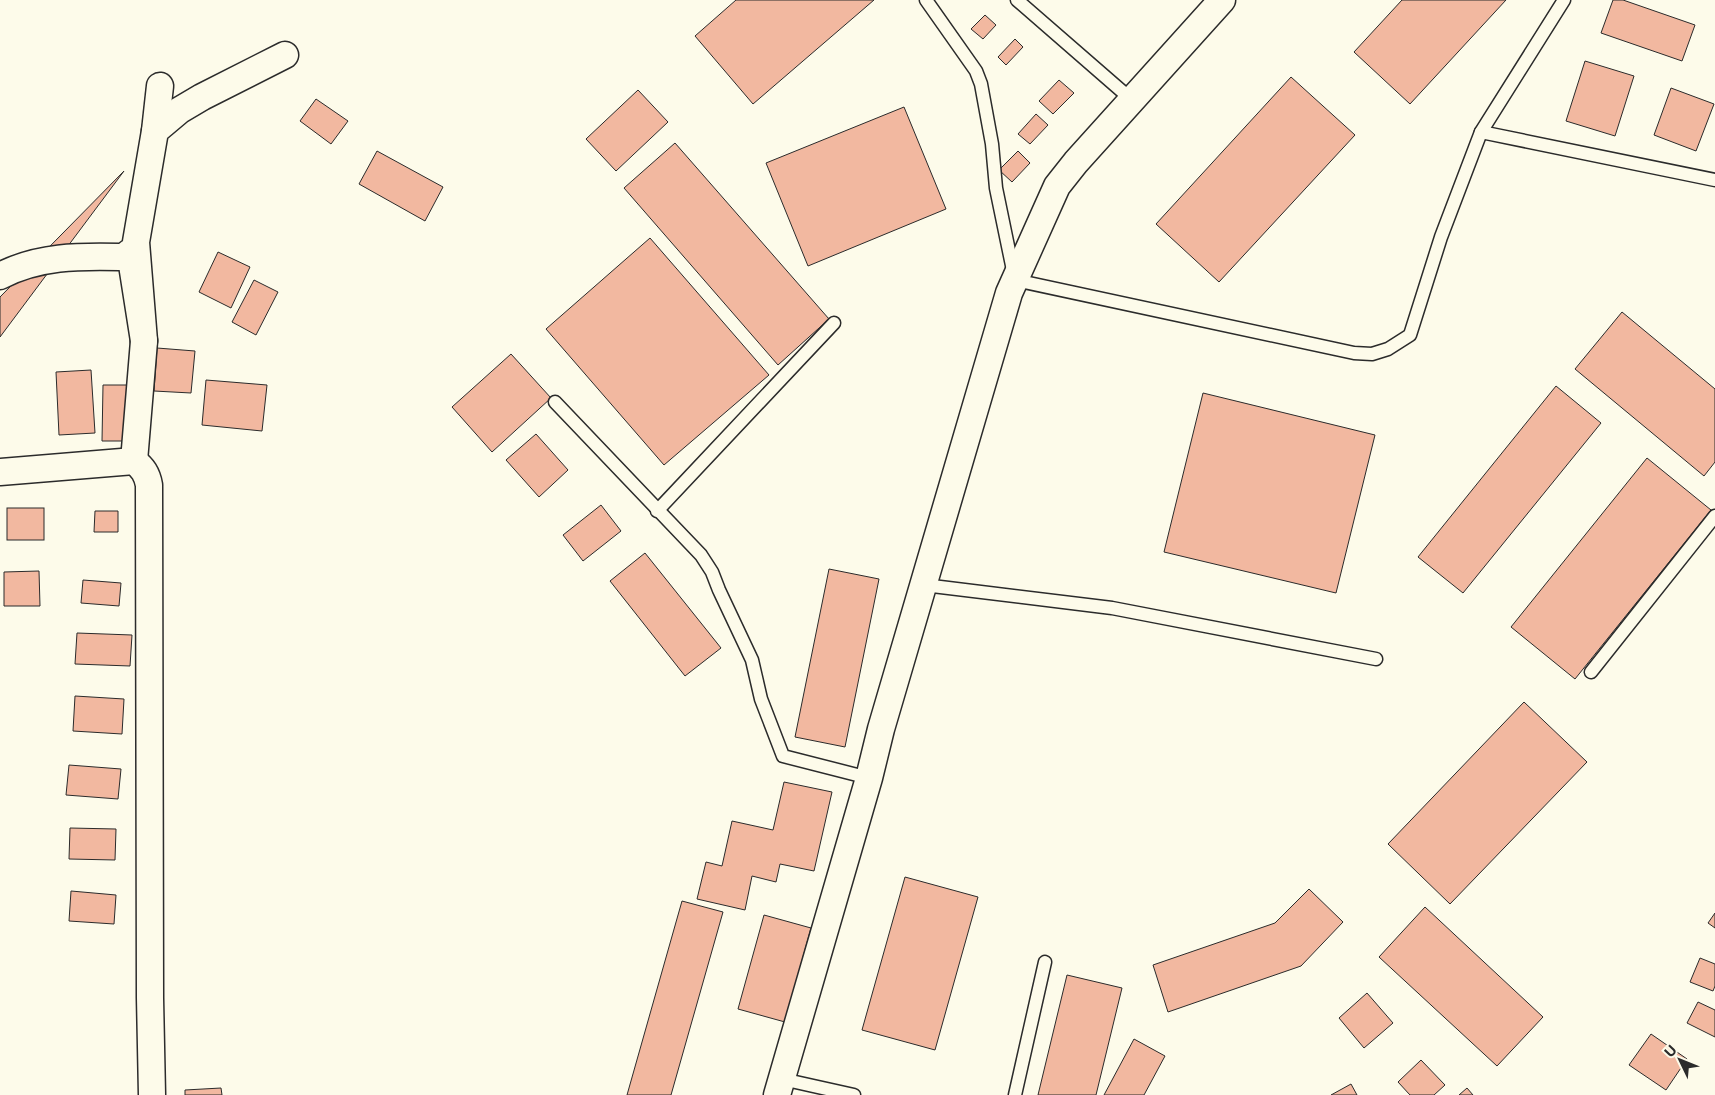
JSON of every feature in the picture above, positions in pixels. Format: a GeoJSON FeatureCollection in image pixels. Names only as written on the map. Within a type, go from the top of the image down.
{"type":"FeatureCollection","features":[{"type":"Feature","properties":{"kind":"street"},"geometry":{"type":"LineString","coordinates":[[780,1087],[869,778],[881,729],[1009,293],[1057,186],[1076,162],[1222,0]]}},
{"type":"Feature","properties":{"kind":"street"},"geometry":{"type":"LineString","coordinates":[[155,131],[180,110],[202,97],[285,55]]}},
{"type":"Feature","properties":{"kind":"street"},"geometry":{"type":"LineString","coordinates":[[134,461],[144,342],[136,242],[155,131],[160,86]]}},
{"type":"Feature","properties":{"kind":"street"},"geometry":{"type":"LineString","coordinates":[[0,276],[32,263],[83,256],[120,257],[130,252],[144,342]]}},
{"type":"Feature","properties":{"kind":"street"},"geometry":{"type":"LineString","coordinates":[[0,472],[134,461],[142,467],[149,485],[150,998],[152,1095]]}},
{"type":"Feature","properties":{"kind":"lane"},"geometry":{"type":"LineString","coordinates":[[926,0],[976,70],[981,84],[992,144],[996,188],[1015,280],[1354,354],[1372,354],[1388,349],[1410,335],[1441,237],[1481,132],[1564,0]]}},
{"type":"Feature","properties":{"kind":"lane"},"geometry":{"type":"LineString","coordinates":[[1017,0],[1132,100]]}},
{"type":"Feature","properties":{"kind":"lane"},"geometry":{"type":"LineString","coordinates":[[1481,132],[1715,180]]}},
{"type":"Feature","properties":{"kind":"lane"},"geometry":{"type":"LineString","coordinates":[[657,511],[834,323]]}},
{"type":"Feature","properties":{"kind":"lane"},"geometry":{"type":"LineString","coordinates":[[555,402],[701,555],[712,572],[752,660],[761,699],[783,756],[869,778]]}},
{"type":"Feature","properties":{"kind":"lane"},"geometry":{"type":"LineString","coordinates":[[1591,672],[1715,516]]}},
{"type":"Feature","properties":{"kind":"lane"},"geometry":{"type":"LineString","coordinates":[[924,585],[1112,608],[1376,659]]}},
{"type":"Feature","properties":{"kind":"lane"},"geometry":{"type":"LineString","coordinates":[[1015,1095],[1045,962]]}},
{"type":"Feature","properties":{"kind":"lane"},"geometry":{"type":"LineString","coordinates":[[780,1087],[854,1095]]}},
{"type":"Feature","properties":{"kind":"building"},"geometry":{"type":"Polygon","coordinates":[[[736,0],[874,0],[753,104],[695,36],[736,0]]]}},
{"type":"Feature","properties":{"kind":"building"},"geometry":{"type":"Polygon","coordinates":[[[1402,0],[1506,0],[1410,104],[1354,52],[1402,0]]]}},
{"type":"Feature","properties":{"kind":"building"},"geometry":{"type":"Polygon","coordinates":[[[1613,0],[1623,0],[1695,25],[1682,61],[1601,33],[1613,0]]]}},
{"type":"Feature","properties":{"kind":"building"},"geometry":{"type":"Polygon","coordinates":[[[985,15],[996,25],[983,39],[971,29],[985,15]]]}},
{"type":"Feature","properties":{"kind":"building"},"geometry":{"type":"Polygon","coordinates":[[[1015,39],[1023,47],[1006,65],[998,57],[1015,39]]]}},
{"type":"Feature","properties":{"kind":"building"},"geometry":{"type":"Polygon","coordinates":[[[1585,61],[1634,76],[1615,136],[1566,121],[1585,61]]]}},
{"type":"Feature","properties":{"kind":"building"},"geometry":{"type":"Polygon","coordinates":[[[1291,77],[1355,135],[1219,282],[1156,224],[1291,77]]]}},
{"type":"Feature","properties":{"kind":"building"},"geometry":{"type":"Polygon","coordinates":[[[1059,80],[1074,93],[1053,114],[1039,101],[1059,80]]]}},
{"type":"Feature","properties":{"kind":"building"},"geometry":{"type":"Polygon","coordinates":[[[1671,88],[1714,104],[1696,151],[1654,135],[1671,88]]]}},
{"type":"Feature","properties":{"kind":"building"},"geometry":{"type":"Polygon","coordinates":[[[638,90],[668,122],[616,171],[586,139],[638,90]]]}},
{"type":"Feature","properties":{"kind":"building"},"geometry":{"type":"Polygon","coordinates":[[[316,99],[348,121],[331,144],[300,121],[316,99]]]}},
{"type":"Feature","properties":{"kind":"building"},"geometry":{"type":"Polygon","coordinates":[[[904,107],[946,209],[808,266],[766,163],[904,107]]]}},
{"type":"Feature","properties":{"kind":"building"},"geometry":{"type":"Polygon","coordinates":[[[1036,114],[1048,125],[1030,144],[1018,134],[1036,114]]]}},
{"type":"Feature","properties":{"kind":"building"},"geometry":{"type":"Polygon","coordinates":[[[675,143],[829,319],[778,365],[624,188],[675,143]]]}},
{"type":"Feature","properties":{"kind":"building"},"geometry":{"type":"Polygon","coordinates":[[[377,151],[443,187],[425,221],[359,184],[377,151]]]}},
{"type":"Feature","properties":{"kind":"building"},"geometry":{"type":"Polygon","coordinates":[[[1018,151],[1030,163],[1012,182],[999,170],[1018,151]]]}},
{"type":"Feature","properties":{"kind":"building"},"geometry":{"type":"Polygon","coordinates":[[[124,171],[0,337],[0,297],[124,171]]]}},
{"type":"Feature","properties":{"kind":"building"},"geometry":{"type":"Polygon","coordinates":[[[650,238],[769,375],[664,465],[546,329],[650,238]]]}},
{"type":"Feature","properties":{"kind":"building"},"geometry":{"type":"Polygon","coordinates":[[[218,252],[250,267],[231,308],[199,292],[218,252]]]}},
{"type":"Feature","properties":{"kind":"building"},"geometry":{"type":"Polygon","coordinates":[[[254,280],[278,292],[256,335],[232,322],[254,280]]]}},
{"type":"Feature","properties":{"kind":"building"},"geometry":{"type":"Polygon","coordinates":[[[1622,312],[1715,389],[1715,462],[1704,476],[1575,369],[1622,312]]]}},
{"type":"Feature","properties":{"kind":"building"},"geometry":{"type":"Polygon","coordinates":[[[157,348],[195,351],[191,393],[154,391],[157,348]]]}},
{"type":"Feature","properties":{"kind":"building"},"geometry":{"type":"Polygon","coordinates":[[[511,354],[551,398],[492,452],[452,407],[511,354]]]}},
{"type":"Feature","properties":{"kind":"building"},"geometry":{"type":"Polygon","coordinates":[[[91,370],[95,433],[59,435],[56,372],[91,370]]]}},
{"type":"Feature","properties":{"kind":"building"},"geometry":{"type":"Polygon","coordinates":[[[206,380],[267,385],[262,431],[202,425],[206,380]]]}},
{"type":"Feature","properties":{"kind":"building"},"geometry":{"type":"Polygon","coordinates":[[[103,385],[133,385],[133,441],[102,441],[103,385]]]}},
{"type":"Feature","properties":{"kind":"building"},"geometry":{"type":"Polygon","coordinates":[[[1556,386],[1601,423],[1463,593],[1418,557],[1556,386]]]}},
{"type":"Feature","properties":{"kind":"building"},"geometry":{"type":"Polygon","coordinates":[[[1203,393],[1375,435],[1336,593],[1164,552],[1203,393]]]}},
{"type":"Feature","properties":{"kind":"building"},"geometry":{"type":"Polygon","coordinates":[[[536,434],[568,470],[539,497],[506,460],[536,434]]]}},
{"type":"Feature","properties":{"kind":"building"},"geometry":{"type":"Polygon","coordinates":[[[1647,458],[1711,510],[1575,679],[1511,627],[1647,458]]]}},
{"type":"Feature","properties":{"kind":"building"},"geometry":{"type":"Polygon","coordinates":[[[601,505],[621,531],[583,561],[563,535],[601,505]]]}},
{"type":"Feature","properties":{"kind":"building"},"geometry":{"type":"Polygon","coordinates":[[[7,508],[44,508],[44,540],[7,540],[7,508]]]}},
{"type":"Feature","properties":{"kind":"building"},"geometry":{"type":"Polygon","coordinates":[[[95,511],[118,511],[118,532],[94,532],[95,511]]]}},
{"type":"Feature","properties":{"kind":"building"},"geometry":{"type":"Polygon","coordinates":[[[645,553],[721,648],[685,676],[610,581],[645,553]]]}},
{"type":"Feature","properties":{"kind":"building"},"geometry":{"type":"Polygon","coordinates":[[[829,569],[879,579],[845,747],[795,737],[829,569]]]}},
{"type":"Feature","properties":{"kind":"building"},"geometry":{"type":"Polygon","coordinates":[[[39,571],[40,606],[4,606],[4,572],[39,571]]]}},
{"type":"Feature","properties":{"kind":"building"},"geometry":{"type":"Polygon","coordinates":[[[83,580],[121,583],[119,606],[81,603],[83,580]]]}},
{"type":"Feature","properties":{"kind":"building"},"geometry":{"type":"Polygon","coordinates":[[[77,633],[132,635],[130,666],[75,664],[77,633]]]}},
{"type":"Feature","properties":{"kind":"building"},"geometry":{"type":"Polygon","coordinates":[[[75,696],[124,699],[122,734],[73,731],[75,696]]]}},
{"type":"Feature","properties":{"kind":"building"},"geometry":{"type":"Polygon","coordinates":[[[1524,702],[1587,762],[1450,904],[1388,844],[1524,702]]]}},
{"type":"Feature","properties":{"kind":"building"},"geometry":{"type":"Polygon","coordinates":[[[69,765],[121,769],[118,799],[66,795],[69,765]]]}},
{"type":"Feature","properties":{"kind":"building"},"geometry":{"type":"Polygon","coordinates":[[[784,782],[832,792],[814,871],[780,864],[776,882],[752,876],[745,910],[697,899],[706,862],[722,866],[732,821],[773,830],[784,782]]]}},
{"type":"Feature","properties":{"kind":"building"},"geometry":{"type":"Polygon","coordinates":[[[70,828],[116,829],[115,860],[69,859],[70,828]]]}},
{"type":"Feature","properties":{"kind":"building"},"geometry":{"type":"Polygon","coordinates":[[[905,877],[978,897],[935,1050],[862,1030],[905,877]]]}},
{"type":"Feature","properties":{"kind":"building"},"geometry":{"type":"Polygon","coordinates":[[[1309,889],[1343,922],[1301,966],[1168,1012],[1153,965],[1275,923],[1309,889]]]}},
{"type":"Feature","properties":{"kind":"building"},"geometry":{"type":"Polygon","coordinates":[[[71,891],[116,895],[114,924],[69,921],[71,891]]]}},
{"type":"Feature","properties":{"kind":"building"},"geometry":{"type":"Polygon","coordinates":[[[682,901],[723,912],[671,1095],[627,1095],[682,901]]]}},
{"type":"Feature","properties":{"kind":"building"},"geometry":{"type":"Polygon","coordinates":[[[1425,907],[1543,1017],[1497,1066],[1379,957],[1425,907]]]}},
{"type":"Feature","properties":{"kind":"building"},"geometry":{"type":"Polygon","coordinates":[[[1715,913],[1715,928],[1708,923],[1715,913]]]}},
{"type":"Feature","properties":{"kind":"building"},"geometry":{"type":"Polygon","coordinates":[[[764,915],[811,928],[785,1022],[738,1009],[764,915]]]}},
{"type":"Feature","properties":{"kind":"building"},"geometry":{"type":"Polygon","coordinates":[[[1700,958],[1715,964],[1715,986],[1713,991],[1690,982],[1700,958]]]}},
{"type":"Feature","properties":{"kind":"building"},"geometry":{"type":"Polygon","coordinates":[[[1067,975],[1122,988],[1096,1095],[1038,1095],[1067,975]]]}},
{"type":"Feature","properties":{"kind":"building"},"geometry":{"type":"Polygon","coordinates":[[[1367,993],[1393,1023],[1364,1048],[1339,1018],[1367,993]]]}},
{"type":"Feature","properties":{"kind":"building"},"geometry":{"type":"Polygon","coordinates":[[[1698,1002],[1715,1010],[1715,1037],[1687,1023],[1698,1002]]]}},
{"type":"Feature","properties":{"kind":"building"},"geometry":{"type":"Polygon","coordinates":[[[1651,1034],[1687,1059],[1666,1090],[1629,1065],[1651,1034]]]}},
{"type":"Feature","properties":{"kind":"building"},"geometry":{"type":"Polygon","coordinates":[[[1134,1039],[1165,1056],[1144,1095],[1104,1095],[1134,1039]]]}},
{"type":"Feature","properties":{"kind":"building"},"geometry":{"type":"Polygon","coordinates":[[[1421,1060],[1445,1085],[1434,1095],[1410,1095],[1398,1082],[1421,1060]]]}},
{"type":"Feature","properties":{"kind":"building"},"geometry":{"type":"Polygon","coordinates":[[[1351,1084],[1357,1095],[1331,1095],[1351,1084]]]}},
{"type":"Feature","properties":{"kind":"building"},"geometry":{"type":"Polygon","coordinates":[[[221,1088],[222,1095],[185,1095],[185,1090],[221,1088]]]}},
{"type":"Feature","properties":{"kind":"building"},"geometry":{"type":"Polygon","coordinates":[[[1467,1088],[1473,1095],[1459,1095],[1467,1088]]]}}]}
